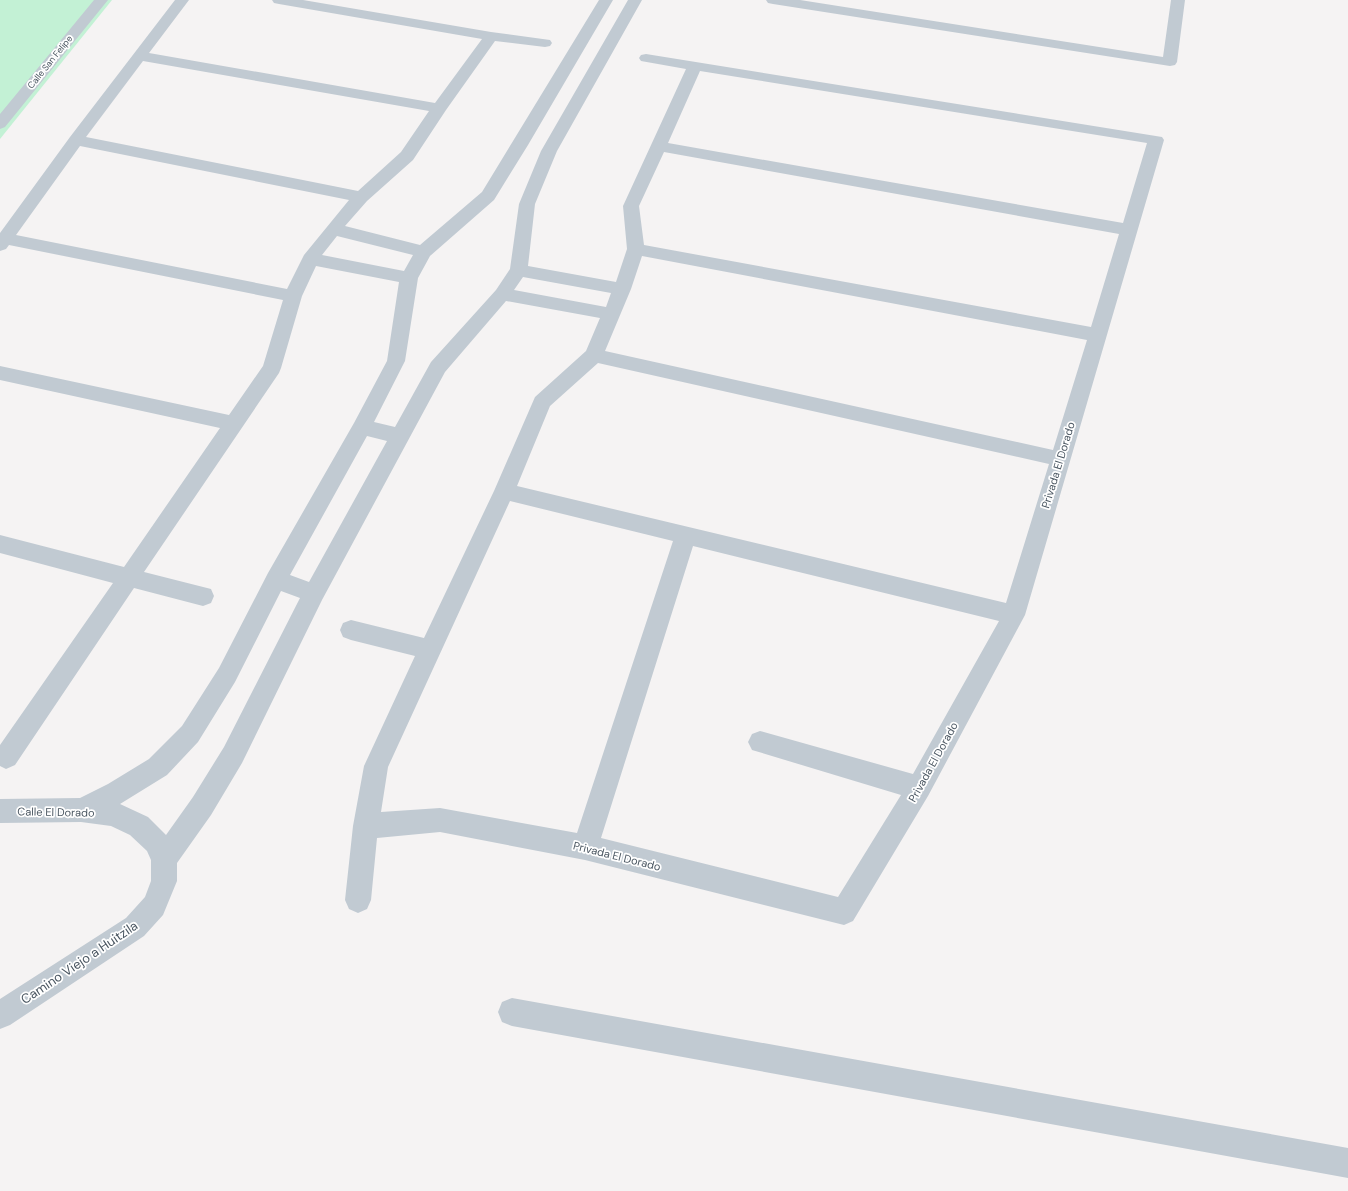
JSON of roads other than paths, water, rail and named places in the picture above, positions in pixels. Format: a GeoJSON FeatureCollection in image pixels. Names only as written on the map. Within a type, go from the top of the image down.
{"type":"FeatureCollection","features":[{"type":"Feature","properties":{"kind":"street","name":"Calle San Felipe"},"geometry":{"type":"LineString","coordinates":[[0,124],[101,0]]}},
{"type":"Feature","properties":{"kind":"street"},"geometry":{"type":"LineString","coordinates":[[182,0],[76,140],[2,242],[293,296]]}},
{"type":"Feature","properties":{"kind":"street"},"geometry":{"type":"LineString","coordinates":[[279,0],[491,36],[545,43]]}},
{"type":"Feature","properties":{"kind":"street"},"geometry":{"type":"LineString","coordinates":[[81,810],[117,793],[158,767],[190,734],[227,675],[276,580],[362,427],[396,362],[409,278],[423,252],[488,196],[606,0]]}},
{"type":"Feature","properties":{"kind":"street"},"geometry":{"type":"LineString","coordinates":[[164,859],[202,806],[232,755],[314,593],[438,366],[502,294],[519,270],[527,204],[549,151],[635,0]]}},
{"type":"Feature","properties":{"kind":"street"},"geometry":{"type":"LineString","coordinates":[[773,0],[1170,62],[1178,0]]}},
{"type":"Feature","properties":{"kind":"street"},"geometry":{"type":"LineString","coordinates":[[6,757],[272,368],[293,296],[310,259],[333,229],[361,197],[407,156],[439,108],[491,36]]}},
{"type":"Feature","properties":{"kind":"street"},"geometry":{"type":"LineString","coordinates":[[139,56],[439,108]]}},
{"type":"Feature","properties":{"kind":"street"},"geometry":{"type":"LineString","coordinates":[[358,900],[366,826],[376,766],[504,491],[542,402],[594,355],[622,289],[636,249],[631,206],[695,66],[646,58]]}},
{"type":"Feature","properties":{"kind":"street","name":"Privada El Dorado"},"geometry":{"type":"LineString","coordinates":[[366,826],[440,820],[585,847],[844,912],[920,788],[1014,615],[1156,140],[695,66]]}},
{"type":"Feature","properties":{"kind":"street"},"geometry":{"type":"LineString","coordinates":[[76,140],[361,197]]}},
{"type":"Feature","properties":{"kind":"street"},"geometry":{"type":"LineString","coordinates":[[520,145],[549,151]]}},
{"type":"Feature","properties":{"kind":"street"},"geometry":{"type":"LineString","coordinates":[[658,146],[1129,230]]}},
{"type":"Feature","properties":{"kind":"street"},"geometry":{"type":"LineString","coordinates":[[333,229],[423,252]]}},
{"type":"Feature","properties":{"kind":"street"},"geometry":{"type":"LineString","coordinates":[[636,249],[1098,334]]}},
{"type":"Feature","properties":{"kind":"street"},"geometry":{"type":"LineString","coordinates":[[310,259],[409,278]]}},
{"type":"Feature","properties":{"kind":"street"},"geometry":{"type":"LineString","coordinates":[[519,270],[622,289]]}},
{"type":"Feature","properties":{"kind":"street"},"geometry":{"type":"LineString","coordinates":[[502,294],[611,314]]}},
{"type":"Feature","properties":{"kind":"street"},"geometry":{"type":"LineString","coordinates":[[594,355],[1060,459]]}},
{"type":"Feature","properties":{"kind":"street"},"geometry":{"type":"LineString","coordinates":[[0,373],[234,424]]}},
{"type":"Feature","properties":{"kind":"street"},"geometry":{"type":"LineString","coordinates":[[362,427],[400,436]]}},
{"type":"Feature","properties":{"kind":"street"},"geometry":{"type":"LineString","coordinates":[[504,491],[1014,615]]}},
{"type":"Feature","properties":{"kind":"street"},"geometry":{"type":"LineString","coordinates":[[585,847],[686,535]]}},
{"type":"Feature","properties":{"kind":"street"},"geometry":{"type":"LineString","coordinates":[[0,544],[203,596]]}},
{"type":"Feature","properties":{"kind":"street"},"geometry":{"type":"LineString","coordinates":[[276,580],[314,593]]}},
{"type":"Feature","properties":{"kind":"street"},"geometry":{"type":"LineString","coordinates":[[351,630],[430,650]]}},
{"type":"Feature","properties":{"kind":"street"},"geometry":{"type":"LineString","coordinates":[[760,742],[920,788]]}},
{"type":"Feature","properties":{"kind":"street","name":"Calle El Dorado"},"geometry":{"type":"LineString","coordinates":[[0,811],[81,810],[113,814],[139,826],[156,842],[164,859]]}},
{"type":"Feature","properties":{"kind":"street","name":"Camino Viejo a Huitzila"},"geometry":{"type":"LineString","coordinates":[[0,1015],[135,928],[154,906],[164,881],[164,859]]}},
{"type":"Feature","properties":{"kind":"street"},"geometry":{"type":"LineString","coordinates":[[512,1012],[1348,1163]]}}]}
